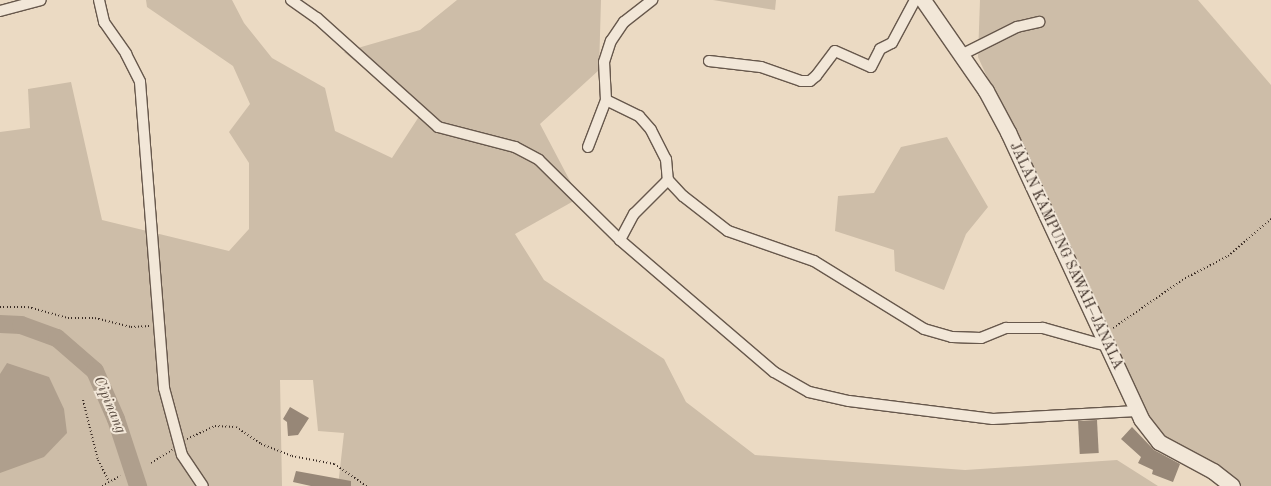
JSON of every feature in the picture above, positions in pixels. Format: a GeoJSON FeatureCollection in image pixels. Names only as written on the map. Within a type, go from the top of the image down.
{"type":"FeatureCollection","features":[{"type":"Feature","properties":{"kind":"main road","name":"JALAN KAMPUNG SAWAH–JANALA"},"geometry":{"type":"LineString","coordinates":[[923,0],[961,55],[1008,132],[1137,411],[1159,442],[1232,486]]}},
{"type":"Feature","properties":{"kind":"street"},"geometry":{"type":"LineString","coordinates":[[0,11],[41,0]]}},
{"type":"Feature","properties":{"kind":"street"},"geometry":{"type":"LineString","coordinates":[[99,0],[104,22],[126,54],[140,82],[157,326],[164,388],[178,443],[203,486]]}},
{"type":"Feature","properties":{"kind":"street"},"geometry":{"type":"LineString","coordinates":[[291,0],[317,18],[438,127],[515,147],[540,160],[620,240],[774,372],[826,397],[993,419],[1137,411]]}},
{"type":"Feature","properties":{"kind":"street"},"geometry":{"type":"LineString","coordinates":[[588,147],[606,100],[604,62],[610,41],[624,22],[652,0]]}},
{"type":"Feature","properties":{"kind":"street"},"geometry":{"type":"LineString","coordinates":[[709,61],[761,67],[801,81],[810,81],[816,76],[835,51],[871,67],[880,49],[892,43],[915,0]]}},
{"type":"Feature","properties":{"kind":"street"},"geometry":{"type":"LineString","coordinates":[[961,55],[1018,27],[1039,22]]}},
{"type":"Feature","properties":{"kind":"street"},"geometry":{"type":"LineString","coordinates":[[606,100],[638,116],[651,130],[666,159],[668,180],[683,196],[728,231],[814,261],[924,329],[952,337],[981,338],[1006,328],[1043,328],[1105,341]]}},
{"type":"Feature","properties":{"kind":"street"},"geometry":{"type":"LineString","coordinates":[[620,240],[634,214],[668,180]]}},
{"type":"Feature","properties":{"kind":"path"},"geometry":{"type":"LineString","coordinates":[[1105,341],[1182,280],[1228,256],[1271,219]]}},
{"type":"Feature","properties":{"kind":"path"},"geometry":{"type":"LineString","coordinates":[[0,307],[28,307],[68,318],[95,318],[131,327],[157,326]]}},
{"type":"Feature","properties":{"kind":"path"},"geometry":{"type":"LineString","coordinates":[[83,400],[98,460],[109,482]]}},
{"type":"Feature","properties":{"kind":"path"},"geometry":{"type":"LineString","coordinates":[[152,463],[166,456],[178,443],[215,426],[236,427],[261,444],[292,456],[334,464],[367,486]]}},
{"type":"Feature","properties":{"kind":"path"},"geometry":{"type":"LineString","coordinates":[[102,486],[120,476]]}},
{"type":"Feature","properties":{"kind":"shaded area"},"geometry":{"type":"Polygon","coordinates":[[[146,0],[232,0],[244,23],[272,58],[325,88],[335,131],[392,158],[420,115],[344,52],[420,30],[457,0],[601,0],[599,70],[540,124],[579,198],[515,234],[544,280],[664,359],[686,402],[755,455],[965,470],[1117,460],[1158,486],[338,486],[344,433],[318,431],[313,380],[280,380],[282,486],[0,486],[0,132],[30,128],[28,89],[71,82],[102,220],[229,251],[249,229],[249,163],[229,132],[250,104],[233,66],[147,7],[146,0]]]}},
{"type":"Feature","properties":{"kind":"shaded area"},"geometry":{"type":"Polygon","coordinates":[[[713,0],[776,0],[775,10],[713,0]]]}},
{"type":"Feature","properties":{"kind":"shaded area"},"geometry":{"type":"Polygon","coordinates":[[[980,0],[1198,0],[1271,85],[1271,486],[1228,486],[1176,451],[1141,419],[978,57],[980,0]]]}},
{"type":"Feature","properties":{"kind":"shaded area"},"geometry":{"type":"Polygon","coordinates":[[[947,137],[988,207],[966,234],[944,290],[895,271],[894,250],[835,231],[838,196],[874,193],[901,147],[947,137]]]}},
{"type":"Feature","properties":{"kind":"shaded area"},"geometry":{"type":"Polygon","coordinates":[[[7,363],[49,377],[64,409],[67,433],[44,457],[0,473],[0,374],[7,363]]]}},
{"type":"Feature","properties":{"kind":"building"},"geometry":{"type":"Polygon","coordinates":[[[290,407],[309,418],[298,435],[288,436],[287,422],[283,419],[290,407]]]}},
{"type":"Feature","properties":{"kind":"building"},"geometry":{"type":"Polygon","coordinates":[[[1097,420],[1099,453],[1080,454],[1078,421],[1097,420]]]}},
{"type":"Feature","properties":{"kind":"building"},"geometry":{"type":"Polygon","coordinates":[[[1132,427],[1154,450],[1180,464],[1173,482],[1152,474],[1153,470],[1138,463],[1141,457],[1121,439],[1132,427]]]}},
{"type":"Feature","properties":{"kind":"building"},"geometry":{"type":"Polygon","coordinates":[[[296,471],[351,481],[351,486],[311,486],[293,482],[296,471]]]}},
{"type":"Feature","properties":{"kind":"waterway","name":"Cipinang"},"geometry":{"type":"LineString","coordinates":[[0,324],[21,325],[57,338],[95,371],[116,419],[138,486]]}}]}
